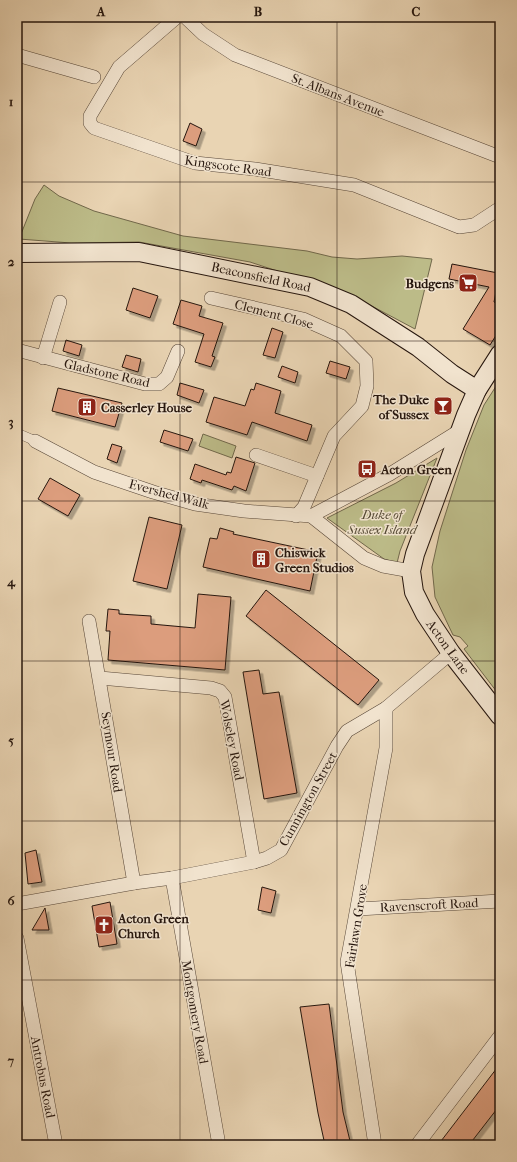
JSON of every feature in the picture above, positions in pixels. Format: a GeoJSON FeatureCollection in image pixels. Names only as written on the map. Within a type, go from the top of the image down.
{"type":"FeatureCollection","features":[{"type":"Feature","properties":{"kind":"main road","name":"Beaconsfield Road"},"geometry":{"type":"LineString","coordinates":[[17,253],[139,252],[310,286],[351,304],[418,347],[452,374],[476,390]]}},
{"type":"Feature","properties":{"kind":"main road","name":"Acton Lane"},"geometry":{"type":"LineString","coordinates":[[500,354],[476,390],[459,431],[415,554],[411,571],[414,592],[425,614],[451,653],[500,716]]}},
{"type":"Feature","properties":{"kind":"street","name":"Kingscote Road"},"geometry":{"type":"LineString","coordinates":[[177,17],[119,67],[90,116],[90,123],[94,128],[195,163],[255,169],[354,185],[459,227],[474,225],[500,208]]}},
{"type":"Feature","properties":{"kind":"street","name":"St. Albans Avenue"},"geometry":{"type":"LineString","coordinates":[[185,17],[204,34],[235,55],[500,156]]}},
{"type":"Feature","properties":{"kind":"street"},"geometry":{"type":"LineString","coordinates":[[17,55],[94,77]]}},
{"type":"Feature","properties":{"kind":"street","name":"Clement Close"},"geometry":{"type":"LineString","coordinates":[[211,298],[303,320],[341,336],[366,361],[367,386],[362,406],[334,436],[304,507],[296,516]]}},
{"type":"Feature","properties":{"kind":"street"},"geometry":{"type":"LineString","coordinates":[[43,358],[60,302]]}},
{"type":"Feature","properties":{"kind":"street","name":"Gladstone Road"},"geometry":{"type":"LineString","coordinates":[[17,350],[145,384],[159,384],[167,377],[178,351]]}},
{"type":"Feature","properties":{"kind":"street"},"geometry":{"type":"LineString","coordinates":[[411,571],[383,566],[364,558],[311,516],[390,474],[459,431]]}},
{"type":"Feature","properties":{"kind":"street"},"geometry":{"type":"LineString","coordinates":[[17,433],[33,440]]}},
{"type":"Feature","properties":{"kind":"street","name":"Evershed Walk"},"geometry":{"type":"LineString","coordinates":[[33,440],[94,472],[195,504],[296,516],[311,516]]}},
{"type":"Feature","properties":{"kind":"street"},"geometry":{"type":"LineString","coordinates":[[256,455],[317,476]]}},
{"type":"Feature","properties":{"kind":"street","name":"Seymour Road"},"geometry":{"type":"LineString","coordinates":[[89,621],[134,883]]}},
{"type":"Feature","properties":{"kind":"street","name":"Cunnington Street"},"geometry":{"type":"LineString","coordinates":[[17,904],[134,883],[172,878],[254,862],[267,858],[281,850],[337,746],[347,731],[386,708],[451,653]]}},
{"type":"Feature","properties":{"kind":"street","name":"Wolseley Road"},"geometry":{"type":"LineString","coordinates":[[100,678],[212,688],[220,691],[225,697],[254,862]]}},
{"type":"Feature","properties":{"kind":"street","name":"Fairlawn Grove"},"geometry":{"type":"LineString","coordinates":[[375,1145],[347,962],[386,748],[386,708]]}},
{"type":"Feature","properties":{"kind":"street","name":"Montgomery Road"},"geometry":{"type":"LineString","coordinates":[[172,878],[219,1145]]}},
{"type":"Feature","properties":{"kind":"street","name":"Ravenscroft Road"},"geometry":{"type":"LineString","coordinates":[[358,908],[500,900]]}},
{"type":"Feature","properties":{"kind":"street","name":"Antrobus Road"},"geometry":{"type":"LineString","coordinates":[[17,938],[56,1145]]}},
{"type":"Feature","properties":{"kind":"street"},"geometry":{"type":"LineString","coordinates":[[417,1145],[500,1036]]}},
{"type":"Feature","properties":{"kind":"green space"},"geometry":{"type":"Polygon","coordinates":[[[44,185],[59,196],[94,211],[183,236],[307,251],[332,257],[357,259],[402,256],[432,259],[415,329],[353,296],[250,262],[139,242],[71,243],[19,239],[35,199],[44,185]]]}},
{"type":"Feature","properties":{"kind":"green space"},"geometry":{"type":"Polygon","coordinates":[[[500,380],[500,696],[464,649],[468,646],[460,637],[453,635],[435,597],[432,567],[440,531],[466,450],[484,405],[500,380]]]}},
{"type":"Feature","properties":{"kind":"green space"},"geometry":{"type":"Polygon","coordinates":[[[203,434],[236,446],[232,458],[199,446],[203,434]]]}},
{"type":"Feature","properties":{"kind":"green space","name":"Duke of Sussex Island"},"geometry":{"type":"Polygon","coordinates":[[[437,458],[400,551],[397,563],[384,559],[327,518],[396,483],[437,458]]]}},
{"type":"Feature","properties":{"kind":"building"},"geometry":{"type":"Polygon","coordinates":[[[190,123],[202,129],[196,146],[183,141],[190,123]]]}},
{"type":"Feature","properties":{"kind":"building"},"geometry":{"type":"Polygon","coordinates":[[[452,264],[498,273],[500,270],[494,302],[500,305],[500,329],[490,345],[463,329],[489,287],[449,279],[452,264]]]}},
{"type":"Feature","properties":{"kind":"building"},"geometry":{"type":"Polygon","coordinates":[[[133,288],[158,296],[150,318],[126,310],[133,288]]]}},
{"type":"Feature","properties":{"kind":"building"},"geometry":{"type":"Polygon","coordinates":[[[181,300],[202,306],[199,316],[223,323],[212,356],[215,357],[211,367],[195,362],[204,334],[173,324],[181,300]]]}},
{"type":"Feature","properties":{"kind":"building"},"geometry":{"type":"Polygon","coordinates":[[[272,328],[283,332],[275,358],[263,355],[272,328]]]}},
{"type":"Feature","properties":{"kind":"building"},"geometry":{"type":"Polygon","coordinates":[[[66,340],[82,345],[79,356],[63,351],[66,340]]]}},
{"type":"Feature","properties":{"kind":"building"},"geometry":{"type":"Polygon","coordinates":[[[126,355],[141,359],[138,372],[122,367],[126,355]]]}},
{"type":"Feature","properties":{"kind":"building"},"geometry":{"type":"Polygon","coordinates":[[[330,361],[350,367],[346,379],[326,373],[330,361]]]}},
{"type":"Feature","properties":{"kind":"building"},"geometry":{"type":"Polygon","coordinates":[[[282,366],[298,372],[295,383],[278,377],[282,366]]]}},
{"type":"Feature","properties":{"kind":"building"},"geometry":{"type":"Polygon","coordinates":[[[180,383],[204,390],[199,403],[177,395],[180,383]]]}},
{"type":"Feature","properties":{"kind":"building"},"geometry":{"type":"Polygon","coordinates":[[[256,383],[281,391],[275,413],[312,425],[307,441],[252,422],[247,435],[206,422],[214,397],[245,406],[251,389],[254,390],[256,383]]]}},
{"type":"Feature","properties":{"kind":"building","name":"Casserley House"},"geometry":{"type":"Polygon","coordinates":[[[58,388],[122,403],[115,427],[52,411],[58,388]]]}},
{"type":"Feature","properties":{"kind":"building"},"geometry":{"type":"Polygon","coordinates":[[[164,430],[193,439],[188,451],[160,442],[164,430]]]}},
{"type":"Feature","properties":{"kind":"building"},"geometry":{"type":"Polygon","coordinates":[[[112,444],[122,447],[117,463],[107,459],[112,444]]]}},
{"type":"Feature","properties":{"kind":"building"},"geometry":{"type":"Polygon","coordinates":[[[236,457],[255,463],[246,491],[234,486],[232,490],[202,480],[201,483],[190,479],[195,464],[226,475],[227,472],[231,473],[236,457]]]}},
{"type":"Feature","properties":{"kind":"building"},"geometry":{"type":"Polygon","coordinates":[[[50,478],[80,495],[68,516],[38,499],[50,478]]]}},
{"type":"Feature","properties":{"kind":"building"},"geometry":{"type":"Polygon","coordinates":[[[149,517],[182,525],[167,589],[133,581],[149,517]]]}},
{"type":"Feature","properties":{"kind":"building","name":"Chiswick Green Studios"},"geometry":{"type":"Polygon","coordinates":[[[220,528],[234,532],[233,534],[318,552],[310,591],[203,567],[210,538],[217,539],[220,528]]]}},
{"type":"Feature","properties":{"kind":"building"},"geometry":{"type":"Polygon","coordinates":[[[266,590],[379,680],[358,705],[246,616],[266,590]]]}},
{"type":"Feature","properties":{"kind":"building"},"geometry":{"type":"Polygon","coordinates":[[[198,594],[231,597],[225,670],[108,660],[110,631],[106,631],[108,609],[119,610],[119,614],[151,616],[151,624],[195,628],[198,594]]]}},
{"type":"Feature","properties":{"kind":"building"},"geometry":{"type":"Polygon","coordinates":[[[259,670],[263,694],[279,692],[297,793],[264,799],[243,672],[259,670]]]}},
{"type":"Feature","properties":{"kind":"building"},"geometry":{"type":"Polygon","coordinates":[[[36,850],[42,882],[28,884],[25,853],[36,850]]]}},
{"type":"Feature","properties":{"kind":"building"},"geometry":{"type":"Polygon","coordinates":[[[262,887],[276,891],[271,913],[258,910],[262,887]]]}},
{"type":"Feature","properties":{"kind":"building","name":"Acton Green Church"},"geometry":{"type":"Polygon","coordinates":[[[110,902],[117,944],[99,947],[92,906],[110,902]]]}},
{"type":"Feature","properties":{"kind":"building"},"geometry":{"type":"Polygon","coordinates":[[[45,908],[49,930],[32,930],[45,908]]]}},
{"type":"Feature","properties":{"kind":"building"},"geometry":{"type":"Polygon","coordinates":[[[329,1004],[343,1112],[351,1145],[325,1145],[300,1007],[329,1004]]]}},
{"type":"Feature","properties":{"kind":"building"},"geometry":{"type":"Polygon","coordinates":[[[500,1064],[500,1105],[469,1145],[438,1145],[500,1064]]]}},
{"type":"Feature","properties":{"kind":"place","name":"Budgens"},"geometry":{"type":"Point","coordinates":[468,283]}},
{"type":"Feature","properties":{"kind":"place","name":"The Duke of Sussex"},"geometry":{"type":"Point","coordinates":[443,406]}},
{"type":"Feature","properties":{"kind":"place","name":"Casserley House"},"geometry":{"type":"Point","coordinates":[87,407]}},
{"type":"Feature","properties":{"kind":"place","name":"Acton Green"},"geometry":{"type":"Point","coordinates":[367,469]}},
{"type":"Feature","properties":{"kind":"place","name":"Chiswick Green Studios"},"geometry":{"type":"Point","coordinates":[261,559]}},
{"type":"Feature","properties":{"kind":"place","name":"Acton Green Church"},"geometry":{"type":"Point","coordinates":[104,925]}}]}
